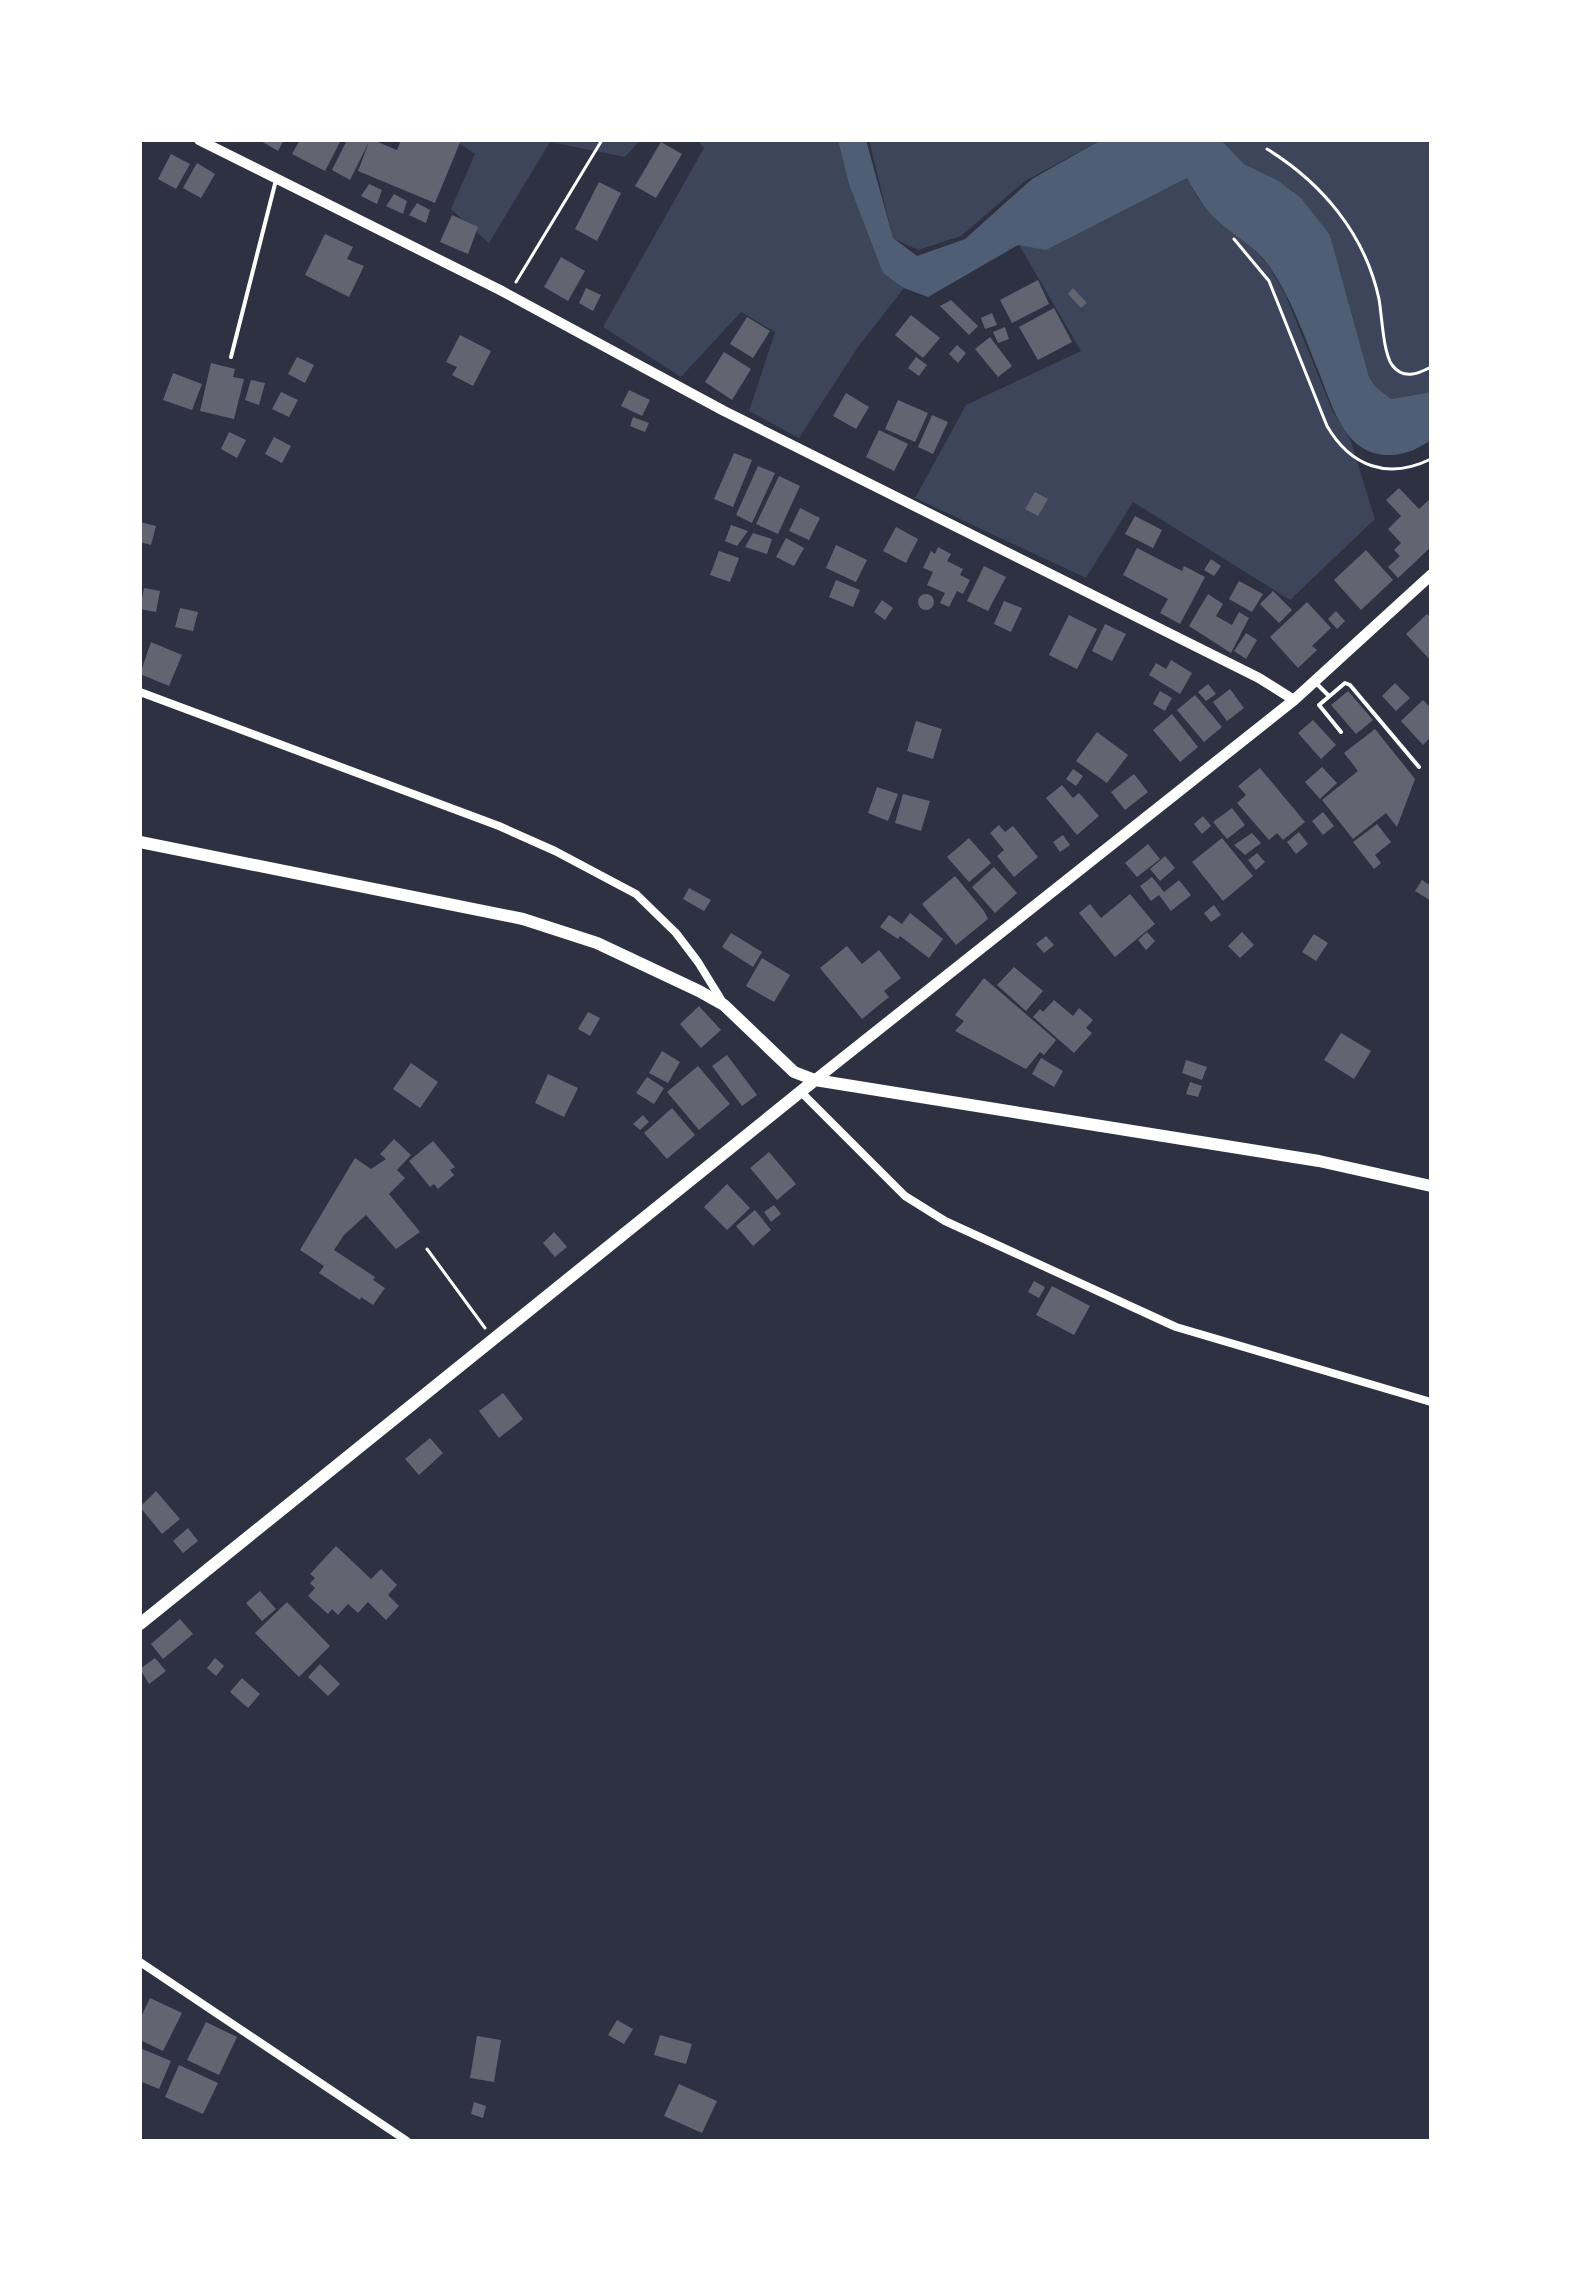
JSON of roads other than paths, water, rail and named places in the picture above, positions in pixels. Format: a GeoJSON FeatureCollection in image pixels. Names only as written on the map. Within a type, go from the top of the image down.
{"type":"FeatureCollection","features":[{"type":"Feature","properties":{"kind":"main road"},"geometry":{"type":"LineString","coordinates":[[140,1624],[815,1080],[1294,700],[1431,575]]}},
{"type":"Feature","properties":{"kind":"main road"},"geometry":{"type":"LineString","coordinates":[[140,842],[523,919],[597,943],[724,1005],[794,1072],[815,1080],[1319,1161],[1431,1186]]}},
{"type":"Feature","properties":{"kind":"street"},"geometry":{"type":"LineString","coordinates":[[199,140],[500,290],[724,411],[1245,671],[1294,700]]}},
{"type":"Feature","properties":{"kind":"street"},"geometry":{"type":"LineString","coordinates":[[140,692],[499,826],[555,851],[636,894],[676,933],[724,1005]]}},
{"type":"Feature","properties":{"kind":"street"},"geometry":{"type":"LineString","coordinates":[[801,1092],[905,1196],[945,1221],[1176,1327],[1431,1402]]}},
{"type":"Feature","properties":{"kind":"street"},"geometry":{"type":"LineString","coordinates":[[140,1962],[407,2141]]}},
{"type":"Feature","properties":{"kind":"lane"},"geometry":{"type":"LineString","coordinates":[[231,357],[277,177]]}},
{"type":"Feature","properties":{"kind":"lane"},"geometry":{"type":"LineString","coordinates":[[1315,681],[1329,696]]}},
{"type":"Feature","properties":{"kind":"lane"},"geometry":{"type":"LineString","coordinates":[[1341,732],[1319,707],[1343,684],[1350,685],[1419,767]]}}]}
